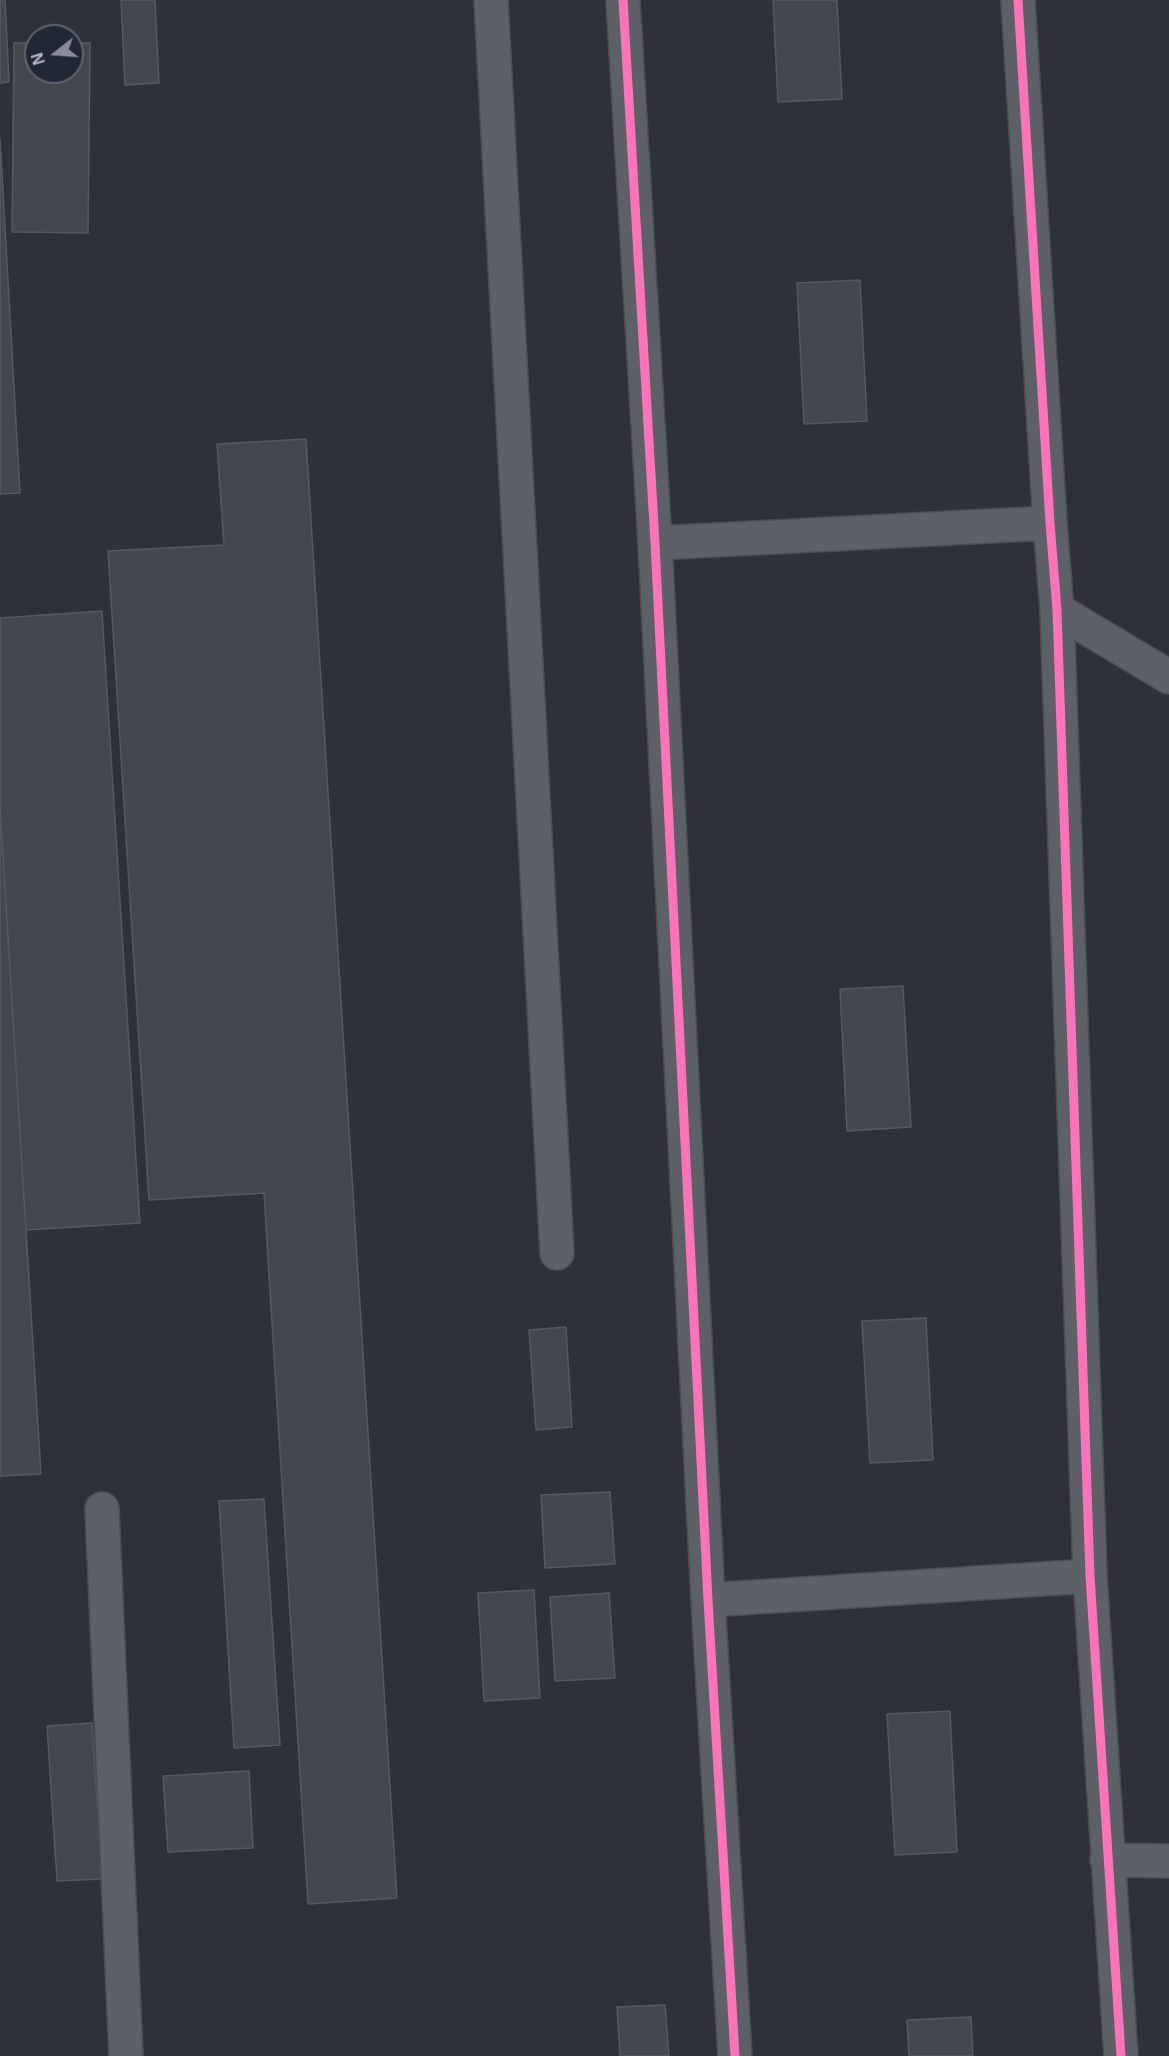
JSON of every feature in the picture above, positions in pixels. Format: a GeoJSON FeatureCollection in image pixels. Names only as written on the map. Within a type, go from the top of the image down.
{"type":"FeatureCollection","features":[{"type":"Feature","properties":{"kind":"street"},"geometry":{"type":"LineString","coordinates":[[491,0],[557,1254]]}},
{"type":"Feature","properties":{"kind":"street"},"geometry":{"type":"LineString","coordinates":[[623,0],[655,543],[708,1599],[735,2056]]}},
{"type":"Feature","properties":{"kind":"street"},"geometry":{"type":"LineString","coordinates":[[1018,0],[1057,610],[1090,1576],[1121,2056]]}},
{"type":"Feature","properties":{"kind":"street"},"geometry":{"type":"LineString","coordinates":[[655,543],[1050,523]]}},
{"type":"Feature","properties":{"kind":"street"},"geometry":{"type":"LineString","coordinates":[[1057,610],[1169,677]]}},
{"type":"Feature","properties":{"kind":"street"},"geometry":{"type":"LineString","coordinates":[[102,1509],[126,2056]]}},
{"type":"Feature","properties":{"kind":"street"},"geometry":{"type":"LineString","coordinates":[[708,1599],[1090,1576]]}},
{"type":"Feature","properties":{"kind":"street"},"geometry":{"type":"LineString","coordinates":[[1107,1860],[1169,1861]]}},
{"type":"Feature","properties":{"kind":"building"},"geometry":{"type":"Polygon","coordinates":[[[0,0],[5,0],[9,82],[0,83],[0,0]]]}},
{"type":"Feature","properties":{"kind":"building"},"geometry":{"type":"Polygon","coordinates":[[[121,0],[155,0],[159,83],[125,85],[121,0]]]}},
{"type":"Feature","properties":{"kind":"building"},"geometry":{"type":"Polygon","coordinates":[[[773,0],[837,0],[842,99],[778,102],[773,0]]]}},
{"type":"Feature","properties":{"kind":"building"},"geometry":{"type":"Polygon","coordinates":[[[14,43],[24,43],[24,84],[84,84],[84,43],[90,43],[88,233],[12,232],[14,43]]]}},
{"type":"Feature","properties":{"kind":"building"},"geometry":{"type":"Polygon","coordinates":[[[0,138],[20,493],[0,494],[0,138]]]}},
{"type":"Feature","properties":{"kind":"building"},"geometry":{"type":"Polygon","coordinates":[[[860,280],[867,421],[804,424],[797,283],[860,280]]]}},
{"type":"Feature","properties":{"kind":"building"},"geometry":{"type":"Polygon","coordinates":[[[306,439],[397,1898],[308,1904],[264,1193],[149,1200],[108,551],[224,545],[217,444],[306,439]]]}},
{"type":"Feature","properties":{"kind":"building"},"geometry":{"type":"Polygon","coordinates":[[[102,611],[140,1223],[26,1230],[0,808],[0,618],[102,611]]]}},
{"type":"Feature","properties":{"kind":"building"},"geometry":{"type":"Polygon","coordinates":[[[0,808],[41,1474],[0,1476],[0,808]]]}},
{"type":"Feature","properties":{"kind":"building"},"geometry":{"type":"Polygon","coordinates":[[[903,986],[911,1127],[847,1131],[840,989],[903,986]]]}},
{"type":"Feature","properties":{"kind":"building"},"geometry":{"type":"Polygon","coordinates":[[[926,1318],[933,1460],[870,1463],[862,1321],[926,1318]]]}},
{"type":"Feature","properties":{"kind":"building"},"geometry":{"type":"Polygon","coordinates":[[[566,1327],[572,1427],[536,1430],[529,1330],[566,1327]]]}},
{"type":"Feature","properties":{"kind":"building"},"geometry":{"type":"Polygon","coordinates":[[[610,1492],[615,1564],[545,1568],[541,1495],[610,1492]]]}},
{"type":"Feature","properties":{"kind":"building"},"geometry":{"type":"Polygon","coordinates":[[[264,1499],[280,1745],[234,1748],[219,1501],[264,1499]]]}},
{"type":"Feature","properties":{"kind":"building"},"geometry":{"type":"Polygon","coordinates":[[[534,1590],[540,1698],[484,1701],[478,1593],[534,1590]]]}},
{"type":"Feature","properties":{"kind":"building"},"geometry":{"type":"Polygon","coordinates":[[[609,1593],[615,1678],[555,1681],[550,1597],[609,1593]]]}},
{"type":"Feature","properties":{"kind":"building"},"geometry":{"type":"Polygon","coordinates":[[[950,1711],[957,1852],[895,1855],[887,1714],[950,1711]]]}},
{"type":"Feature","properties":{"kind":"building"},"geometry":{"type":"Polygon","coordinates":[[[92,1723],[102,1879],[57,1881],[47,1726],[92,1723]]]}},
{"type":"Feature","properties":{"kind":"building"},"geometry":{"type":"Polygon","coordinates":[[[249,1771],[253,1848],[168,1852],[163,1776],[249,1771]]]}},
{"type":"Feature","properties":{"kind":"building"},"geometry":{"type":"Polygon","coordinates":[[[665,2005],[669,2056],[620,2056],[617,2007],[665,2005]]]}},
{"type":"Feature","properties":{"kind":"building"},"geometry":{"type":"Polygon","coordinates":[[[971,2017],[973,2056],[909,2056],[907,2020],[971,2017]]]}},
{"type":"Feature","properties":{"kind":"cycle path"},"geometry":{"type":"LineString","coordinates":[[623,0],[655,543],[708,1600],[735,2056]]}},
{"type":"Feature","properties":{"kind":"cycle path"},"geometry":{"type":"LineString","coordinates":[[1018,0],[1057,610],[1090,1576],[1121,2056]]}}]}
